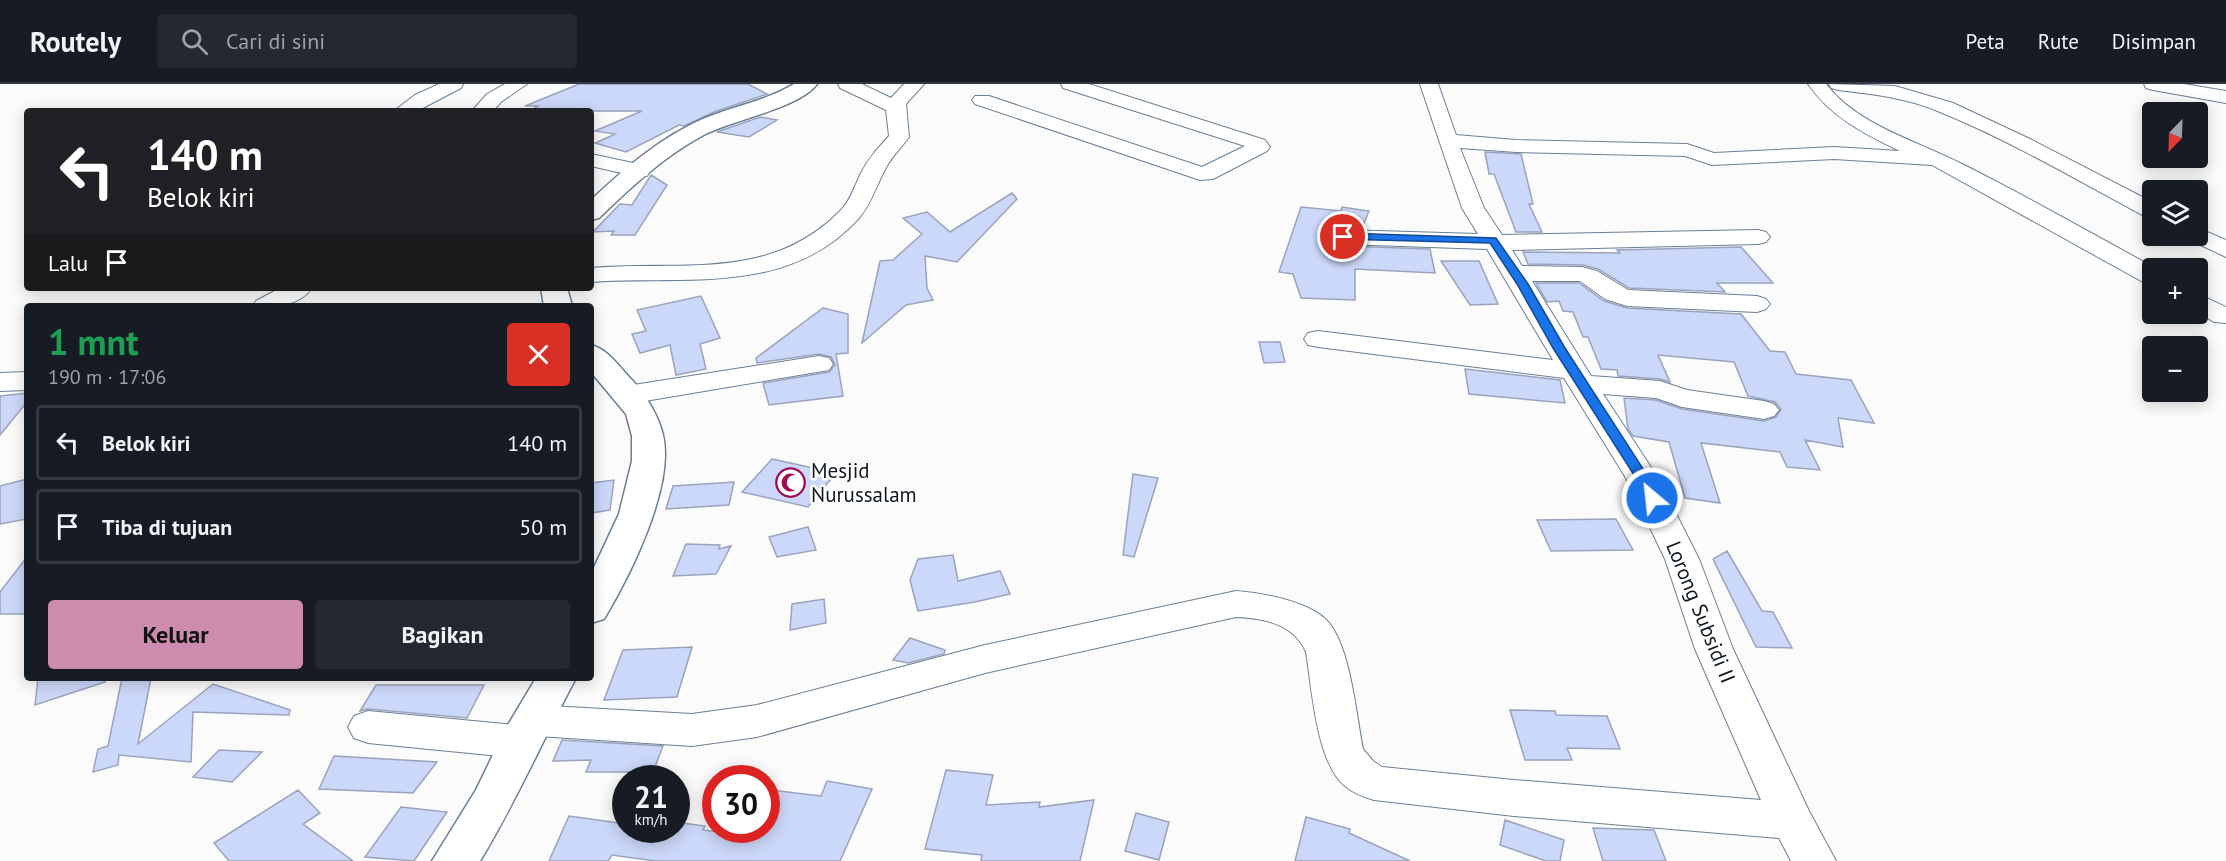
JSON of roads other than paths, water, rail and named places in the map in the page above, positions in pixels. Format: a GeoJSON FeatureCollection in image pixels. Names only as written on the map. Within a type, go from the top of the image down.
{"type":"FeatureCollection","features":[{"type":"Feature","properties":{"kind":"main road"},"geometry":{"type":"LineString","coordinates":[[594,210],[673,143],[712,123],[783,100],[807,84]]}},
{"type":"Feature","properties":{"kind":"main road"},"geometry":{"type":"LineString","coordinates":[[594,357],[641,414],[647,434],[645,487],[630,530],[594,604]]}},
{"type":"Feature","properties":{"kind":"main road"},"geometry":{"type":"LineString","coordinates":[[455,861],[492,801],[526,731],[554,681]]}},
{"type":"Feature","properties":{"kind":"street"},"geometry":{"type":"LineString","coordinates":[[408,108],[454,84]]}},
{"type":"Feature","properties":{"kind":"street"},"geometry":{"type":"LineString","coordinates":[[485,108],[494,98],[518,84]]}},
{"type":"Feature","properties":{"kind":"street"},"geometry":{"type":"LineString","coordinates":[[847,84],[895,107]]}},
{"type":"Feature","properties":{"kind":"street"},"geometry":{"type":"LineString","coordinates":[[594,275],[615,272],[733,271],[801,255],[834,231],[856,207],[881,158],[899,137],[895,107],[899,98],[915,84]]}},
{"type":"Feature","properties":{"kind":"street","name":"Lorong Subsidi II"},"geometry":{"type":"LineString","coordinates":[[1429,84],[1473,208],[1642,478],[1682,559],[1714,649],[1792,821],[1814,861]]}},
{"type":"Feature","properties":{"kind":"street"},"geometry":{"type":"LineString","coordinates":[[1817,84],[1822,95],[1847,114],[1885,136],[1937,159],[2142,272]]}},
{"type":"Feature","properties":{"kind":"street"},"geometry":{"type":"LineString","coordinates":[[1838,84],[1895,92],[1946,107],[1982,122],[2142,205]]}},
{"type":"Feature","properties":{"kind":"street"},"geometry":{"type":"LineString","coordinates":[[2152,84],[2226,97]]}},
{"type":"Feature","properties":{"kind":"street"},"geometry":{"type":"LineString","coordinates":[[982,100],[1016,109],[1200,174],[1205,174],[1260,147],[1258,144],[1067,88]]}},
{"type":"Feature","properties":{"kind":"street"},"geometry":{"type":"LineString","coordinates":[[1016,109],[1036,102]]}},
{"type":"Feature","properties":{"kind":"street"},"geometry":{"type":"LineString","coordinates":[[1448,141],[1516,146],[1687,150],[1712,159],[1834,153],[1937,159]]}},
{"type":"Feature","properties":{"kind":"street"},"geometry":{"type":"LineString","coordinates":[[594,161],[639,171]]}},
{"type":"Feature","properties":{"kind":"street"},"geometry":{"type":"LineString","coordinates":[[1343,237],[1493,240],[1528,243],[1611,239],[1758,237]]}},
{"type":"Feature","properties":{"kind":"street"},"geometry":{"type":"LineString","coordinates":[[2208,240],[2226,250]]}},
{"type":"Feature","properties":{"kind":"street"},"geometry":{"type":"LineString","coordinates":[[1514,273],[1582,274],[1590,276],[1609,292],[1627,298],[1757,304]]}},
{"type":"Feature","properties":{"kind":"street"},"geometry":{"type":"LineString","coordinates":[[270,303],[292,291]]}},
{"type":"Feature","properties":{"kind":"street"},"geometry":{"type":"LineString","coordinates":[[2208,308],[2223,316]]}},
{"type":"Feature","properties":{"kind":"street"},"geometry":{"type":"LineString","coordinates":[[1318,339],[1579,377],[1660,390],[1682,398],[1764,410]]}},
{"type":"Feature","properties":{"kind":"street"},"geometry":{"type":"LineString","coordinates":[[627,395],[819,364]]}},
{"type":"Feature","properties":{"kind":"street"},"geometry":{"type":"LineString","coordinates":[[0,382],[24,381]]}},
{"type":"Feature","properties":{"kind":"street"},"geometry":{"type":"LineString","coordinates":[[368,727],[526,731],[692,730],[757,721],[985,659],[1236,604],[1257,605],[1300,620],[1316,632],[1325,652],[1344,754],[1358,773],[1374,783],[1514,798],[1792,821]]}},
{"type":"Feature","properties":{"kind":"place","name":"Mesjid Nurussalam"},"geometry":{"type":"Point","coordinates":[790,482]}}]}
